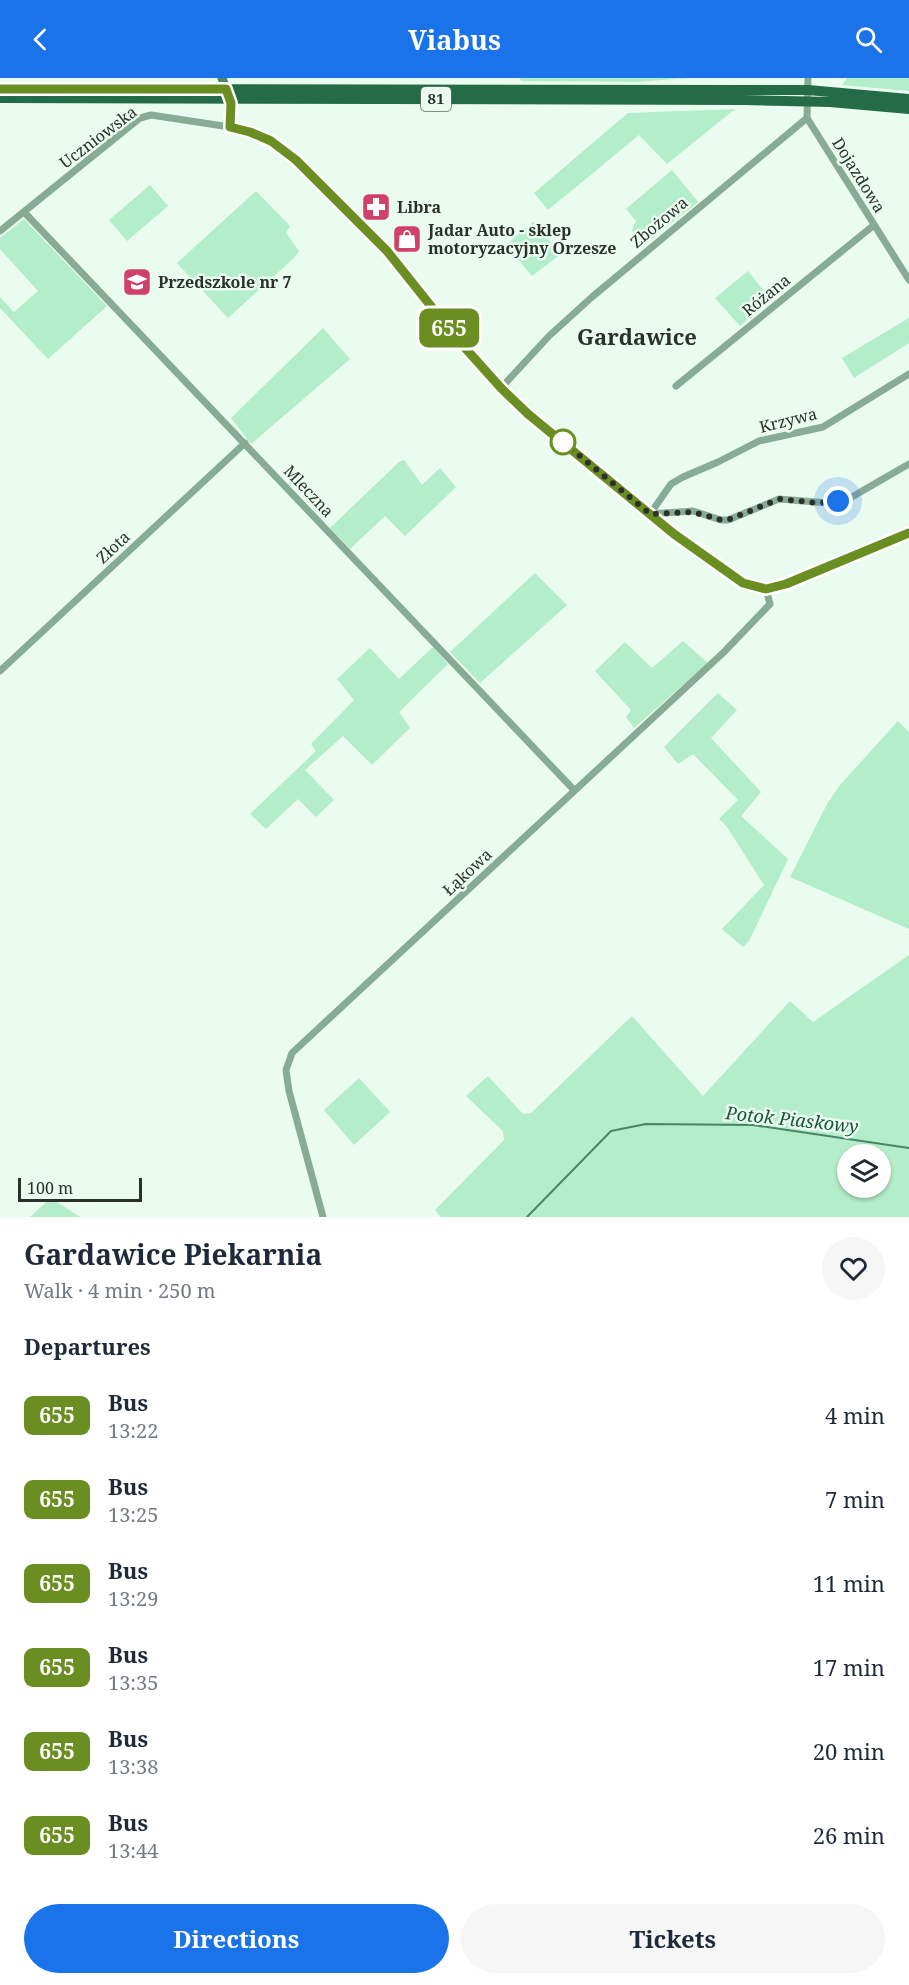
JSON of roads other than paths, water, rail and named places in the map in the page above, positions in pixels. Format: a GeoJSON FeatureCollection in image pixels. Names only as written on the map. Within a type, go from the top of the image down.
{"type":"FeatureCollection","features":[{"type":"Feature","properties":{"kind":"main road","name":"81"},"geometry":{"type":"LineString","coordinates":[[0,98],[226,88]]}},
{"type":"Feature","properties":{"kind":"main road","name":"81"},"geometry":{"type":"LineString","coordinates":[[0,89],[226,88],[909,99]]}},
{"type":"Feature","properties":{"kind":"main road","name":"81"},"geometry":{"type":"LineString","coordinates":[[808,96],[909,109]]}},
{"type":"Feature","properties":{"kind":"street"},"geometry":{"type":"LineString","coordinates":[[807,118],[808,78]]}},
{"type":"Feature","properties":{"kind":"street"},"geometry":{"type":"LineString","coordinates":[[226,88],[230,127],[271,141],[296,160],[387,251],[458,340],[528,414],[674,534],[732,577],[754,587],[766,589],[786,584],[909,533]]}},
{"type":"Feature","properties":{"kind":"street","name":"Uczniowska"},"geometry":{"type":"LineString","coordinates":[[0,231],[140,118],[146,116],[230,127]]}},
{"type":"Feature","properties":{"kind":"street","name":"Zbożowa"},"geometry":{"type":"LineString","coordinates":[[501,388],[549,336],[592,297],[807,118]]}},
{"type":"Feature","properties":{"kind":"street","name":"Dojazdowa"},"geometry":{"type":"LineString","coordinates":[[807,118],[909,280]]}},
{"type":"Feature","properties":{"kind":"street","name":"Mleczna"},"geometry":{"type":"LineString","coordinates":[[24,212],[574,790]]}},
{"type":"Feature","properties":{"kind":"street","name":"Różana"},"geometry":{"type":"LineString","coordinates":[[676,386],[873,225]]}},
{"type":"Feature","properties":{"kind":"street","name":"Krzywa"},"geometry":{"type":"LineString","coordinates":[[650,514],[671,484],[683,477],[759,441],[823,427],[909,374]]}},
{"type":"Feature","properties":{"kind":"street","name":"Złota"},"geometry":{"type":"LineString","coordinates":[[0,671],[245,443]]}},
{"type":"Feature","properties":{"kind":"street"},"geometry":{"type":"LineString","coordinates":[[650,514],[693,512],[728,520],[779,499],[818,503],[838,501],[867,489],[909,464]]}},
{"type":"Feature","properties":{"kind":"street","name":"Łąkowa"},"geometry":{"type":"LineString","coordinates":[[323,1217],[289,1091],[286,1070],[292,1053],[752,624],[770,604],[766,589]]}},
{"type":"Feature","properties":{"kind":"waterway","name":"Potok Piaskowy"},"geometry":{"type":"LineString","coordinates":[[527,1217],[611,1131],[646,1124],[753,1125],[909,1148]]}},
{"type":"Feature","properties":{"kind":"place","name":"Libra"},"geometry":{"type":"Point","coordinates":[376,207]}},
{"type":"Feature","properties":{"kind":"place","name":"Jadar Auto - sklep motoryzacyjny Orzesze"},"geometry":{"type":"Point","coordinates":[407,239]}},
{"type":"Feature","properties":{"kind":"place","name":"Przedszkole nr 7"},"geometry":{"type":"Point","coordinates":[137,282]}},
{"type":"Feature","properties":{"kind":"district","name":"Gardawice"},"geometry":{"type":"Point","coordinates":[637,337]}}]}
